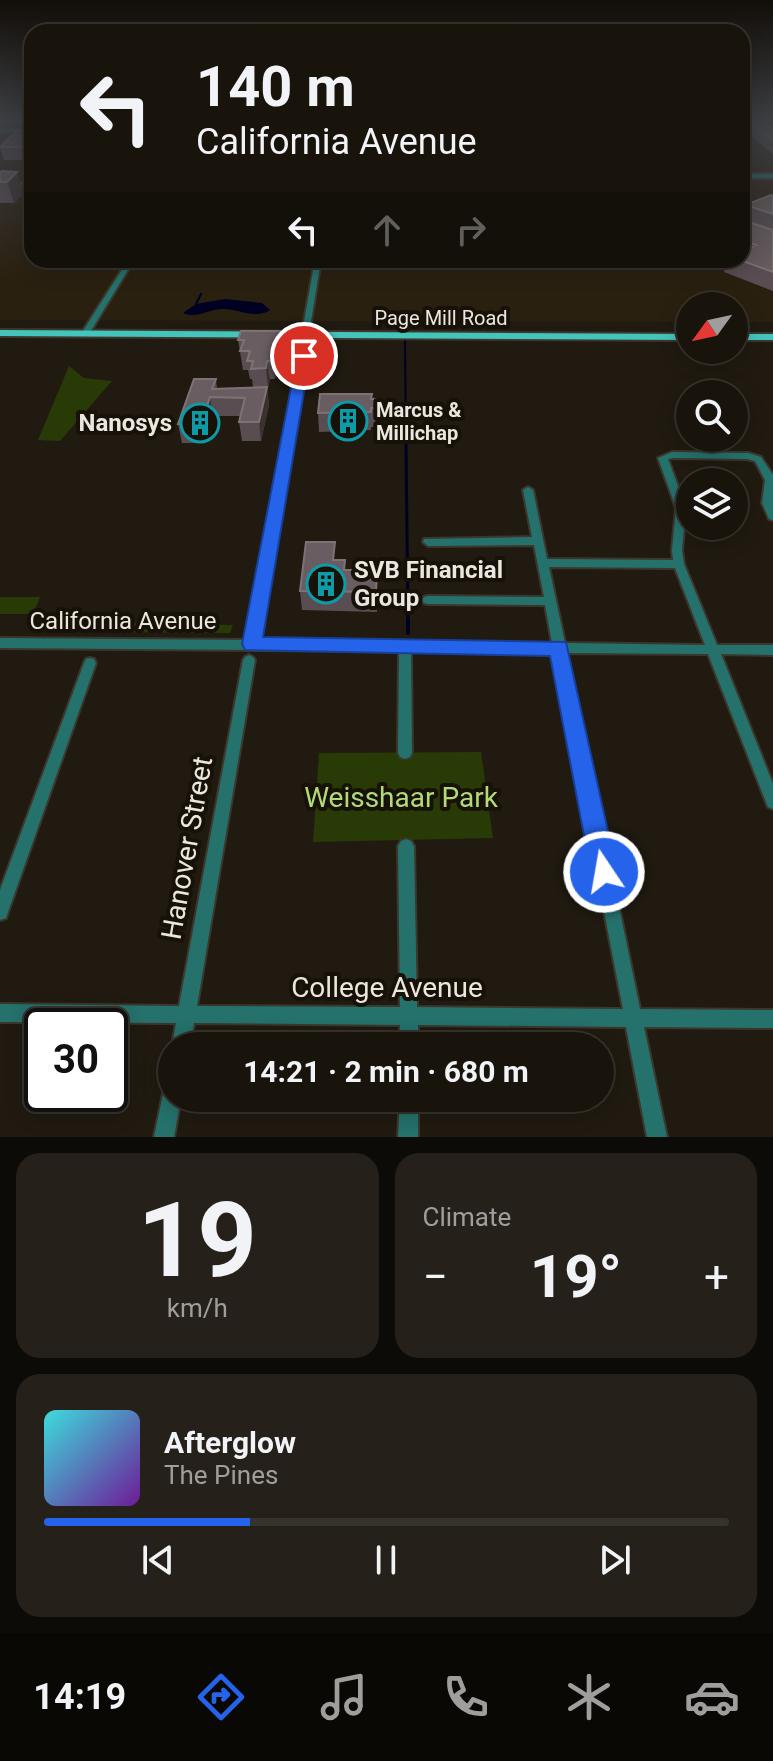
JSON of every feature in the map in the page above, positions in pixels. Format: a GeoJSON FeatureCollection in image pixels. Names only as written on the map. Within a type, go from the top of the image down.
{"type":"FeatureCollection","features":[{"type":"Feature","properties":{"kind":"main road","name":"Page Mill Road"},"geometry":{"type":"LineString","coordinates":[[0,327],[87,331]]}},
{"type":"Feature","properties":{"kind":"main road"},"geometry":{"type":"LineString","coordinates":[[656,337],[667,330]]}},
{"type":"Feature","properties":{"kind":"main road","name":"Page Mill Road"},"geometry":{"type":"LineString","coordinates":[[308,332],[676,330]]}},
{"type":"Feature","properties":{"kind":"main road"},"geometry":{"type":"LineString","coordinates":[[748,330],[773,330]]}},
{"type":"Feature","properties":{"kind":"main road","name":"Page Mill Road"},"geometry":{"type":"LineString","coordinates":[[0,333],[308,332],[676,337]]}},
{"type":"Feature","properties":{"kind":"main road"},"geometry":{"type":"LineString","coordinates":[[748,337],[773,337]]}},
{"type":"Feature","properties":{"kind":"street"},"geometry":{"type":"LineString","coordinates":[[750,176],[773,176]]}},
{"type":"Feature","properties":{"kind":"street"},"geometry":{"type":"LineString","coordinates":[[0,185],[24,185]]}},
{"type":"Feature","properties":{"kind":"street"},"geometry":{"type":"LineString","coordinates":[[87,331],[126,268]]}},
{"type":"Feature","properties":{"kind":"street","name":"Hanover Street"},"geometry":{"type":"LineString","coordinates":[[183,1032],[317,268]]}},
{"type":"Feature","properties":{"kind":"street"},"geometry":{"type":"LineString","coordinates":[[773,517],[767,503],[772,491],[768,476],[761,463],[754,458],[665,457],[664,466],[681,508],[677,550],[679,564],[773,802]]}},
{"type":"Feature","properties":{"kind":"street"},"geometry":{"type":"LineString","coordinates":[[528,490],[657,1137]]}},
{"type":"Feature","properties":{"kind":"street"},"geometry":{"type":"LineString","coordinates":[[428,542],[538,541]]}},
{"type":"Feature","properties":{"kind":"street"},"geometry":{"type":"LineString","coordinates":[[543,563],[679,564]]}},
{"type":"Feature","properties":{"kind":"street"},"geometry":{"type":"LineString","coordinates":[[428,600],[550,601]]}},
{"type":"Feature","properties":{"kind":"street","name":"California Avenue"},"geometry":{"type":"LineString","coordinates":[[0,643],[251,652],[405,646],[773,650]]}},
{"type":"Feature","properties":{"kind":"street"},"geometry":{"type":"LineString","coordinates":[[405,646],[405,753]]}},
{"type":"Feature","properties":{"kind":"street"},"geometry":{"type":"LineString","coordinates":[[0,912],[90,663]]}},
{"type":"Feature","properties":{"kind":"street"},"geometry":{"type":"LineString","coordinates":[[406,846],[409,1032]]}},
{"type":"Feature","properties":{"kind":"street","name":"College Avenue"},"geometry":{"type":"LineString","coordinates":[[0,1013],[773,1019]]}},
{"type":"Feature","properties":{"kind":"street"},"geometry":{"type":"LineString","coordinates":[[164,1137],[169,1112]]}},
{"type":"Feature","properties":{"kind":"street"},"geometry":{"type":"LineString","coordinates":[[408,1137],[409,1112]]}},
{"type":"Feature","properties":{"kind":"shaded area"},"geometry":{"type":"Polygon","coordinates":[[[0,174],[24,174],[24,268],[750,268],[750,174],[773,174],[773,322],[748,322],[748,292],[676,292],[676,322],[0,320],[0,174]]]}},
{"type":"Feature","properties":{"kind":"green space"},"geometry":{"type":"Polygon","coordinates":[[[69,366],[84,378],[112,381],[60,441],[38,440],[69,366]]]}},
{"type":"Feature","properties":{"kind":"green space"},"geometry":{"type":"Polygon","coordinates":[[[0,597],[40,597],[33,614],[0,614],[0,597]]]}},
{"type":"Feature","properties":{"kind":"green space"},"geometry":{"type":"Polygon","coordinates":[[[97,622],[233,625],[230,633],[93,632],[97,622]]]}},
{"type":"Feature","properties":{"kind":"green space","name":"Weisshaar Park"},"geometry":{"type":"Polygon","coordinates":[[[481,752],[493,838],[313,842],[319,753],[481,752]]]}},
{"type":"Feature","properties":{"kind":"water"},"geometry":{"type":"Polygon","coordinates":[[[225,299],[262,303],[270,310],[259,314],[227,309],[197,315],[183,313],[196,304],[225,299]]]}},
{"type":"Feature","properties":{"kind":"building"},"geometry":{"type":"Polygon","coordinates":[[[0,174],[15,174],[7,182],[0,182],[0,174]]]}},
{"type":"Feature","properties":{"kind":"building"},"geometry":{"type":"Polygon","coordinates":[[[771,195],[773,214],[750,208],[750,203],[771,195]]]}},
{"type":"Feature","properties":{"kind":"building"},"geometry":{"type":"Polygon","coordinates":[[[750,223],[773,230],[773,272],[750,264],[750,248],[756,245],[750,243],[750,223]]]}},
{"type":"Feature","properties":{"kind":"building"},"geometry":{"type":"Polygon","coordinates":[[[241,331],[280,331],[273,361],[267,361],[266,368],[251,369],[253,361],[247,361],[250,351],[240,351],[244,340],[238,340],[241,331]]]}},
{"type":"Feature","properties":{"kind":"building"},"geometry":{"type":"Polygon","coordinates":[[[194,379],[216,379],[212,389],[267,387],[259,422],[239,422],[245,398],[210,397],[201,425],[178,424],[194,379]]]}},
{"type":"Feature","properties":{"kind":"building"},"geometry":{"type":"Polygon","coordinates":[[[320,394],[372,394],[371,399],[376,399],[376,408],[371,408],[371,412],[318,413],[320,394]]]}},
{"type":"Feature","properties":{"kind":"building"},"geometry":{"type":"Polygon","coordinates":[[[306,542],[335,542],[333,560],[345,560],[344,570],[377,570],[376,592],[300,591],[306,542]]]}},
{"type":"Feature","properties":{"kind":"waterway"},"geometry":{"type":"LineString","coordinates":[[196,304],[201,294]]}},
{"type":"Feature","properties":{"kind":"waterway"},"geometry":{"type":"LineString","coordinates":[[405,340],[406,446]]}},
{"type":"Feature","properties":{"kind":"waterway"},"geometry":{"type":"LineString","coordinates":[[406,444],[408,621]]}},
{"type":"Feature","properties":{"kind":"waterway"},"geometry":{"type":"LineString","coordinates":[[408,621],[408,633]]}},
{"type":"Feature","properties":{"kind":"place","name":"Marcus & Millichap"},"geometry":{"type":"Point","coordinates":[348,421]}},
{"type":"Feature","properties":{"kind":"place","name":"Nanosys"},"geometry":{"type":"Point","coordinates":[200,423]}},
{"type":"Feature","properties":{"kind":"place","name":"SVB Financial Group"},"geometry":{"type":"Point","coordinates":[326,584]}},
{"type":"Feature","properties":{"kind":"route"},"geometry":{"type":"LineString","coordinates":[[304,356],[252,644],[559,648],[604,872]]}}]}
